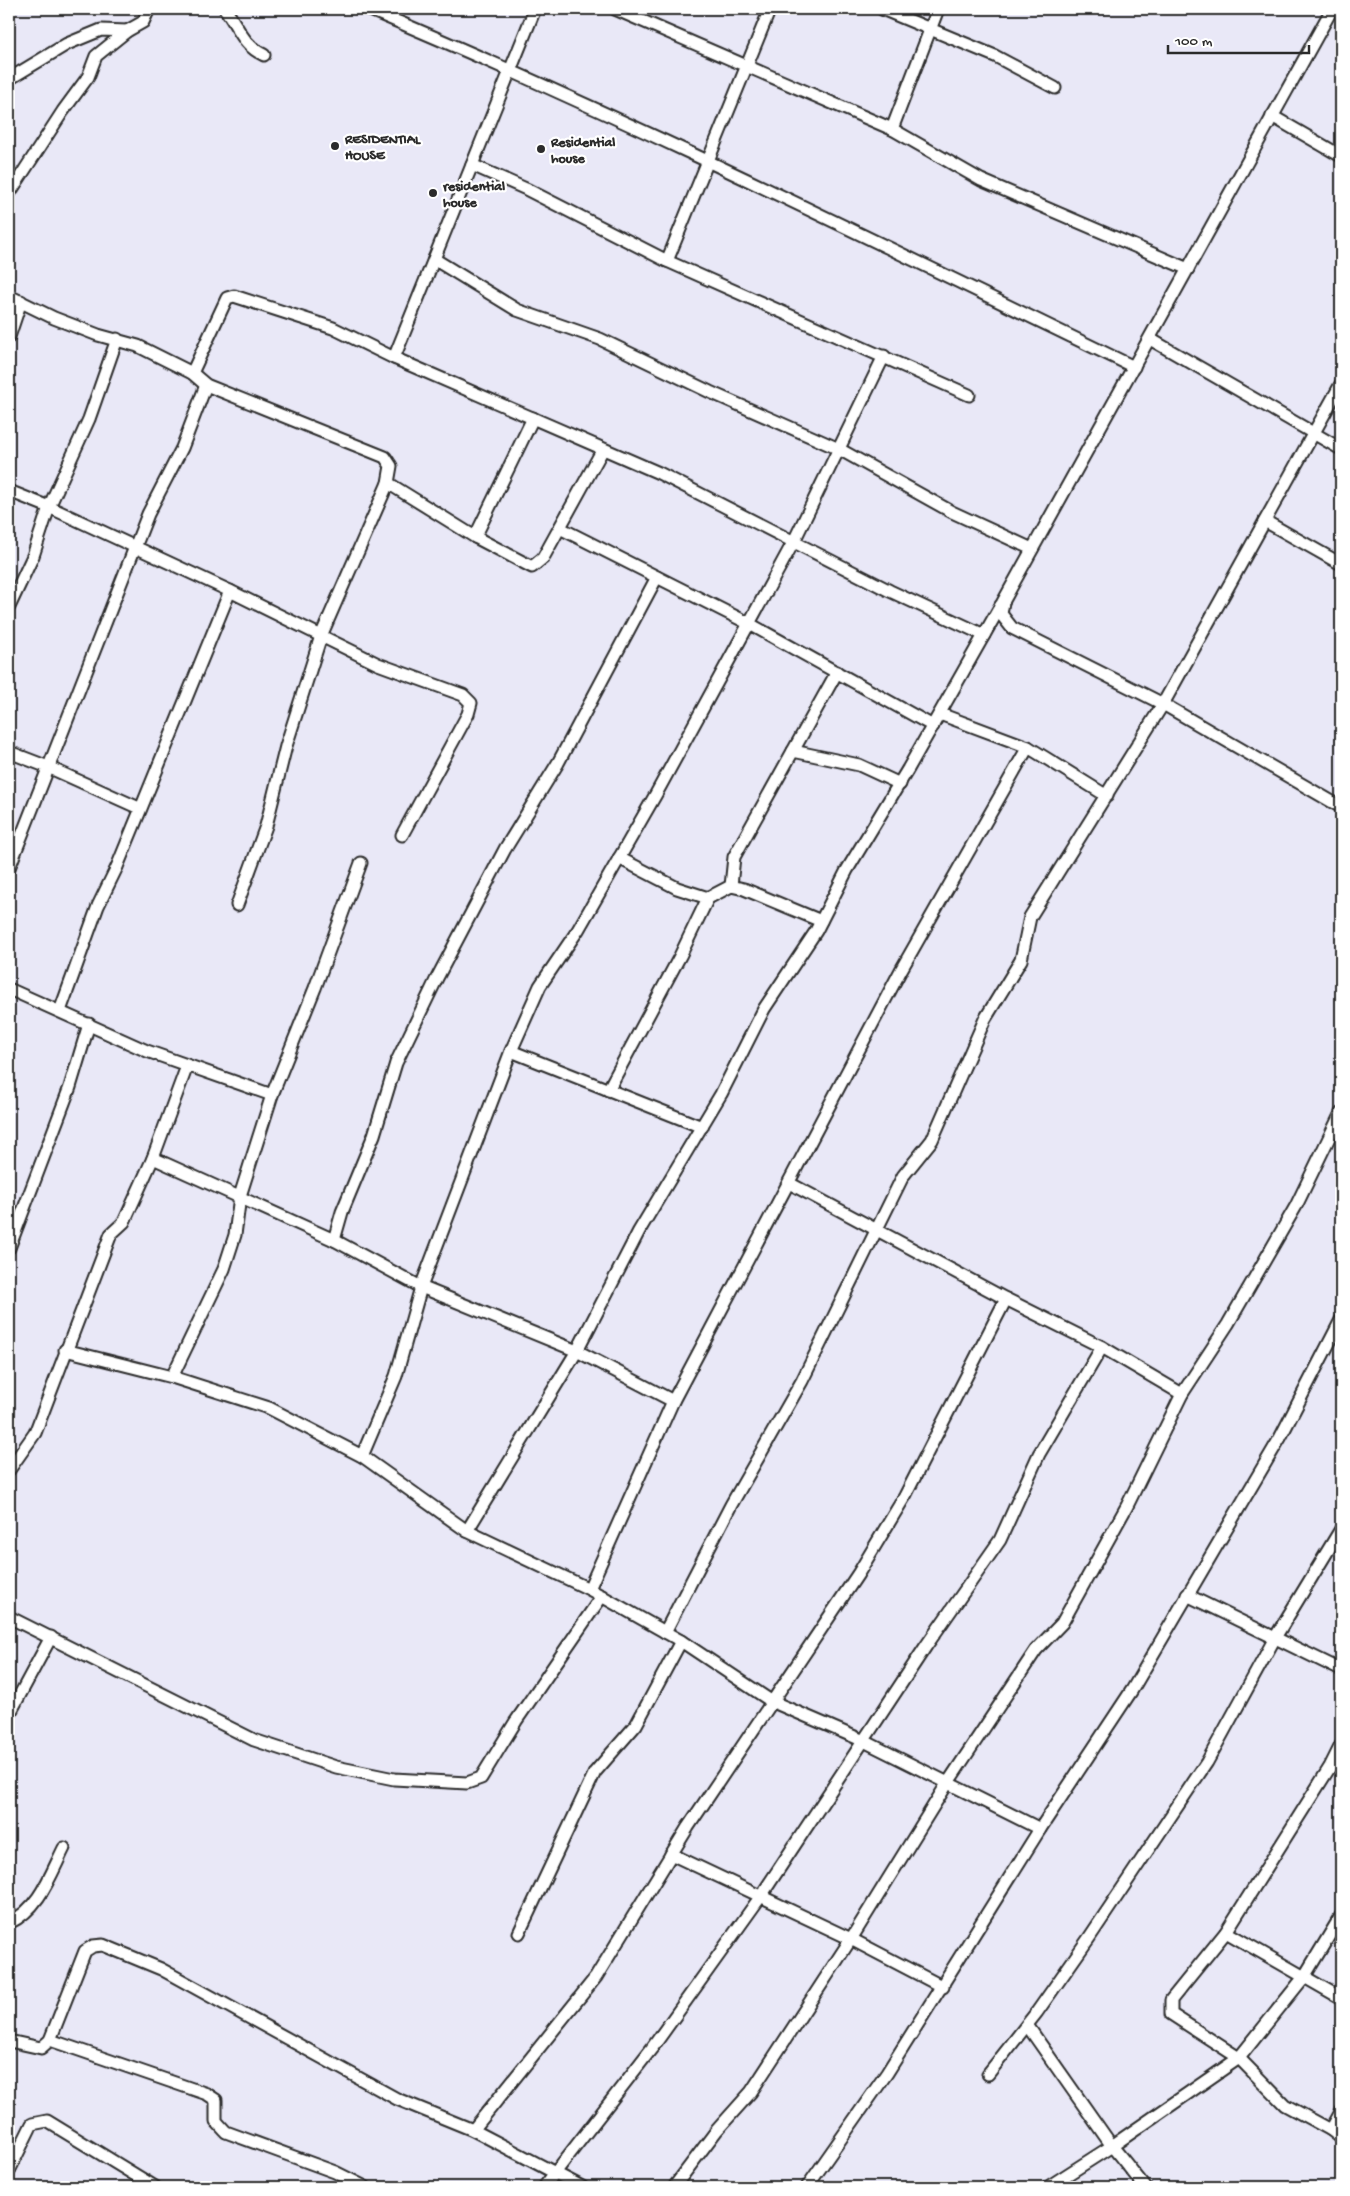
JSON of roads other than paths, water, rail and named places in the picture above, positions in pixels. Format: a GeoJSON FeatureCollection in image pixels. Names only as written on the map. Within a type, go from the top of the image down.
{"type":"FeatureCollection","features":[{"type":"Feature","properties":{"kind":"street"},"geometry":{"type":"LineString","coordinates":[[9,194],[63,111],[88,77],[96,56],[143,22],[149,9]]}},
{"type":"Feature","properties":{"kind":"street"},"geometry":{"type":"LineString","coordinates":[[225,9],[235,22],[243,40],[252,50],[264,55]]}},
{"type":"Feature","properties":{"kind":"street"},"geometry":{"type":"LineString","coordinates":[[368,9],[511,68],[710,161],[1134,367]]}},
{"type":"Feature","properties":{"kind":"street"},"geometry":{"type":"LineString","coordinates":[[394,358],[535,9]]}},
{"type":"Feature","properties":{"kind":"street"},"geometry":{"type":"LineString","coordinates":[[615,9],[892,129],[981,180],[1188,269]]}},
{"type":"Feature","properties":{"kind":"street"},"geometry":{"type":"LineString","coordinates":[[667,261],[710,161],[770,9]]}},
{"type":"Feature","properties":{"kind":"street"},"geometry":{"type":"LineString","coordinates":[[882,9],[995,56],[1055,88]]}},
{"type":"Feature","properties":{"kind":"street"},"geometry":{"type":"LineString","coordinates":[[892,129],[938,9]]}},
{"type":"Feature","properties":{"kind":"street"},"geometry":{"type":"LineString","coordinates":[[466,1531],[577,1350],[639,1231],[702,1127],[764,1009],[821,921],[847,870],[940,714],[1332,9]]}},
{"type":"Feature","properties":{"kind":"street"},"geometry":{"type":"LineString","coordinates":[[9,79],[67,44],[101,30],[127,32]]}},
{"type":"Feature","properties":{"kind":"street"},"geometry":{"type":"LineString","coordinates":[[1272,116],[1341,156]]}},
{"type":"Feature","properties":{"kind":"street"},"geometry":{"type":"LineString","coordinates":[[472,165],[526,189],[667,261],[969,395]]}},
{"type":"Feature","properties":{"kind":"street"},"geometry":{"type":"LineString","coordinates":[[434,259],[518,310],[600,339],[710,392],[839,449],[952,512],[1032,550]]}},
{"type":"Feature","properties":{"kind":"street"},"geometry":{"type":"LineString","coordinates":[[9,296],[54,318],[98,335],[138,346],[192,373],[206,385],[386,457],[391,466],[388,483],[321,636],[286,746],[266,826],[237,905]]}},
{"type":"Feature","properties":{"kind":"street"},"geometry":{"type":"LineString","coordinates":[[192,373],[227,298],[234,296],[333,328],[394,358],[659,473],[890,591],[984,635]]}},
{"type":"Feature","properties":{"kind":"street"},"geometry":{"type":"LineString","coordinates":[[9,337],[20,301]]}},
{"type":"Feature","properties":{"kind":"street"},"geometry":{"type":"LineString","coordinates":[[9,607],[33,556],[49,507],[89,419],[117,339]]}},
{"type":"Feature","properties":{"kind":"street"},"geometry":{"type":"LineString","coordinates":[[1150,339],[1341,449]]}},
{"type":"Feature","properties":{"kind":"street"},"geometry":{"type":"LineString","coordinates":[[362,1456],[396,1376],[422,1287],[511,1051],[540,986],[578,930],[620,858],[794,541],[884,356]]}},
{"type":"Feature","properties":{"kind":"street"},"geometry":{"type":"LineString","coordinates":[[665,1632],[730,1505],[802,1381],[903,1176],[932,1140],[985,1019],[1021,960],[1030,917],[1163,704],[1341,384]]}},
{"type":"Feature","properties":{"kind":"street"},"geometry":{"type":"LineString","coordinates":[[9,868],[148,514],[182,448],[206,385]]}},
{"type":"Feature","properties":{"kind":"street"},"geometry":{"type":"LineString","coordinates":[[475,537],[534,418]]}},
{"type":"Feature","properties":{"kind":"street"},"geometry":{"type":"LineString","coordinates":[[388,483],[475,537],[532,567],[543,558],[603,449]]}},
{"type":"Feature","properties":{"kind":"street"},"geometry":{"type":"LineString","coordinates":[[9,492],[49,507],[230,591],[378,664],[463,696],[471,703],[468,714],[402,835]]}},
{"type":"Feature","properties":{"kind":"street"},"geometry":{"type":"LineString","coordinates":[[1265,521],[1341,564]]}},
{"type":"Feature","properties":{"kind":"street"},"geometry":{"type":"LineString","coordinates":[[560,528],[748,622],[933,726]]}},
{"type":"Feature","properties":{"kind":"street"},"geometry":{"type":"LineString","coordinates":[[334,1240],[342,1212],[374,1135],[396,1063],[437,978],[505,849],[558,763],[657,577]]}},
{"type":"Feature","properties":{"kind":"street"},"geometry":{"type":"LineString","coordinates":[[60,1011],[98,906],[117,867],[139,808],[230,591]]}},
{"type":"Feature","properties":{"kind":"street"},"geometry":{"type":"LineString","coordinates":[[1003,602],[1001,614],[1012,628],[1163,704],[1341,807]]}},
{"type":"Feature","properties":{"kind":"street"},"geometry":{"type":"LineString","coordinates":[[731,886],[734,857],[837,672]]}},
{"type":"Feature","properties":{"kind":"street"},"geometry":{"type":"LineString","coordinates":[[940,714],[1028,747],[1107,796]]}},
{"type":"Feature","properties":{"kind":"street"},"geometry":{"type":"LineString","coordinates":[[589,1589],[672,1402],[901,970],[1028,747]]}},
{"type":"Feature","properties":{"kind":"street"},"geometry":{"type":"LineString","coordinates":[[794,751],[859,765],[900,784]]}},
{"type":"Feature","properties":{"kind":"street"},"geometry":{"type":"LineString","coordinates":[[9,752],[48,767],[139,808]]}},
{"type":"Feature","properties":{"kind":"street"},"geometry":{"type":"LineString","coordinates":[[620,858],[677,888],[708,898]]}},
{"type":"Feature","properties":{"kind":"street"},"geometry":{"type":"LineString","coordinates":[[172,1377],[224,1269],[235,1235],[240,1196],[272,1095],[315,988],[361,862]]}},
{"type":"Feature","properties":{"kind":"street"},"geometry":{"type":"LineString","coordinates":[[608,1090],[680,956],[708,898],[731,886],[744,889],[821,921]]}},
{"type":"Feature","properties":{"kind":"street"},"geometry":{"type":"LineString","coordinates":[[9,989],[147,1050],[187,1066],[272,1095]]}},
{"type":"Feature","properties":{"kind":"street"},"geometry":{"type":"LineString","coordinates":[[9,1248],[70,1087],[89,1024]]}},
{"type":"Feature","properties":{"kind":"street"},"geometry":{"type":"LineString","coordinates":[[511,1051],[702,1127]]}},
{"type":"Feature","properties":{"kind":"street"},"geometry":{"type":"LineString","coordinates":[[9,1470],[35,1433],[65,1350],[112,1234],[124,1222],[153,1158],[187,1066]]}},
{"type":"Feature","properties":{"kind":"street"},"geometry":{"type":"LineString","coordinates":[[674,2187],[717,2130],[751,2092],[851,1939],[947,1784],[1036,1650],[1062,1623],[1127,1506],[1182,1394],[1228,1324],[1296,1206],[1340,1118]]}},
{"type":"Feature","properties":{"kind":"street"},"geometry":{"type":"LineString","coordinates":[[153,1158],[334,1240],[422,1287],[577,1350],[672,1402]]}},
{"type":"Feature","properties":{"kind":"street"},"geometry":{"type":"LineString","coordinates":[[789,1183],[1006,1299],[1102,1346],[1182,1394]]}},
{"type":"Feature","properties":{"kind":"street"},"geometry":{"type":"LineString","coordinates":[[472,2130],[596,1977],[671,1854],[771,1701],[858,1574],[905,1496],[1006,1299]]}},
{"type":"Feature","properties":{"kind":"street"},"geometry":{"type":"LineString","coordinates":[[807,2187],[887,2073],[1040,1829],[1132,1690],[1280,1438],[1341,1320]]}},
{"type":"Feature","properties":{"kind":"street"},"geometry":{"type":"LineString","coordinates":[[544,2187],[652,2048],[761,1896],[1000,1540],[1038,1454],[1102,1346]]}},
{"type":"Feature","properties":{"kind":"street"},"geometry":{"type":"LineString","coordinates":[[65,1350],[172,1377],[269,1408],[362,1456],[466,1531],[602,1596],[681,1641],[771,1701],[864,1741],[1040,1829]]}},
{"type":"Feature","properties":{"kind":"street"},"geometry":{"type":"LineString","coordinates":[[988,2074],[1027,2026],[1089,1938],[1207,1762],[1276,1636],[1341,1528]]}},
{"type":"Feature","properties":{"kind":"street"},"geometry":{"type":"LineString","coordinates":[[1188,1594],[1276,1636],[1341,1670]]}},
{"type":"Feature","properties":{"kind":"street"},"geometry":{"type":"LineString","coordinates":[[9,1617],[254,1740],[336,1767],[394,1779],[467,1783],[481,1778],[516,1721],[602,1596]]}},
{"type":"Feature","properties":{"kind":"street"},"geometry":{"type":"LineString","coordinates":[[9,1715],[51,1637]]}},
{"type":"Feature","properties":{"kind":"street"},"geometry":{"type":"LineString","coordinates":[[519,1933],[595,1772],[636,1725],[681,1641]]}},
{"type":"Feature","properties":{"kind":"street"},"geometry":{"type":"LineString","coordinates":[[1341,1744],[1330,1767],[1226,1932],[1172,2000],[1170,2008],[1171,2014],[1239,2058],[1285,2105],[1331,2130],[1341,2138]]}},
{"type":"Feature","properties":{"kind":"street"},"geometry":{"type":"LineString","coordinates":[[9,1923],[30,1910],[45,1887],[64,1848]]}},
{"type":"Feature","properties":{"kind":"street"},"geometry":{"type":"LineString","coordinates":[[671,1854],[851,1939],[942,1987]]}},
{"type":"Feature","properties":{"kind":"street"},"geometry":{"type":"LineString","coordinates":[[1048,2187],[1112,2146],[1239,2058],[1304,1977],[1341,1916]]}},
{"type":"Feature","properties":{"kind":"street"},"geometry":{"type":"LineString","coordinates":[[1226,1932],[1341,1998]]}},
{"type":"Feature","properties":{"kind":"street"},"geometry":{"type":"LineString","coordinates":[[9,2041],[41,2048],[50,2040],[85,1951],[93,1946],[103,1945],[161,1969],[397,2099],[472,2130],[582,2187]]}},
{"type":"Feature","properties":{"kind":"street"},"geometry":{"type":"LineString","coordinates":[[1027,2026],[1112,2146],[1145,2187]]}},
{"type":"Feature","properties":{"kind":"street"},"geometry":{"type":"LineString","coordinates":[[50,2040],[207,2094],[216,2100],[216,2121],[226,2132],[335,2172],[365,2187]]}},
{"type":"Feature","properties":{"kind":"street"},"geometry":{"type":"LineString","coordinates":[[1331,2130],[1341,2112]]}},
{"type":"Feature","properties":{"kind":"street"},"geometry":{"type":"LineString","coordinates":[[9,2171],[12,2153],[32,2124],[47,2121],[156,2187]]}},
{"type":"Feature","properties":{"kind":"place","name":"RESIDENTIAL HOUSE"},"geometry":{"type":"Point","coordinates":[335,146]}},
{"type":"Feature","properties":{"kind":"place","name":"Residential house"},"geometry":{"type":"Point","coordinates":[541,149]}},
{"type":"Feature","properties":{"kind":"place","name":"residential house"},"geometry":{"type":"Point","coordinates":[433,193]}}]}
